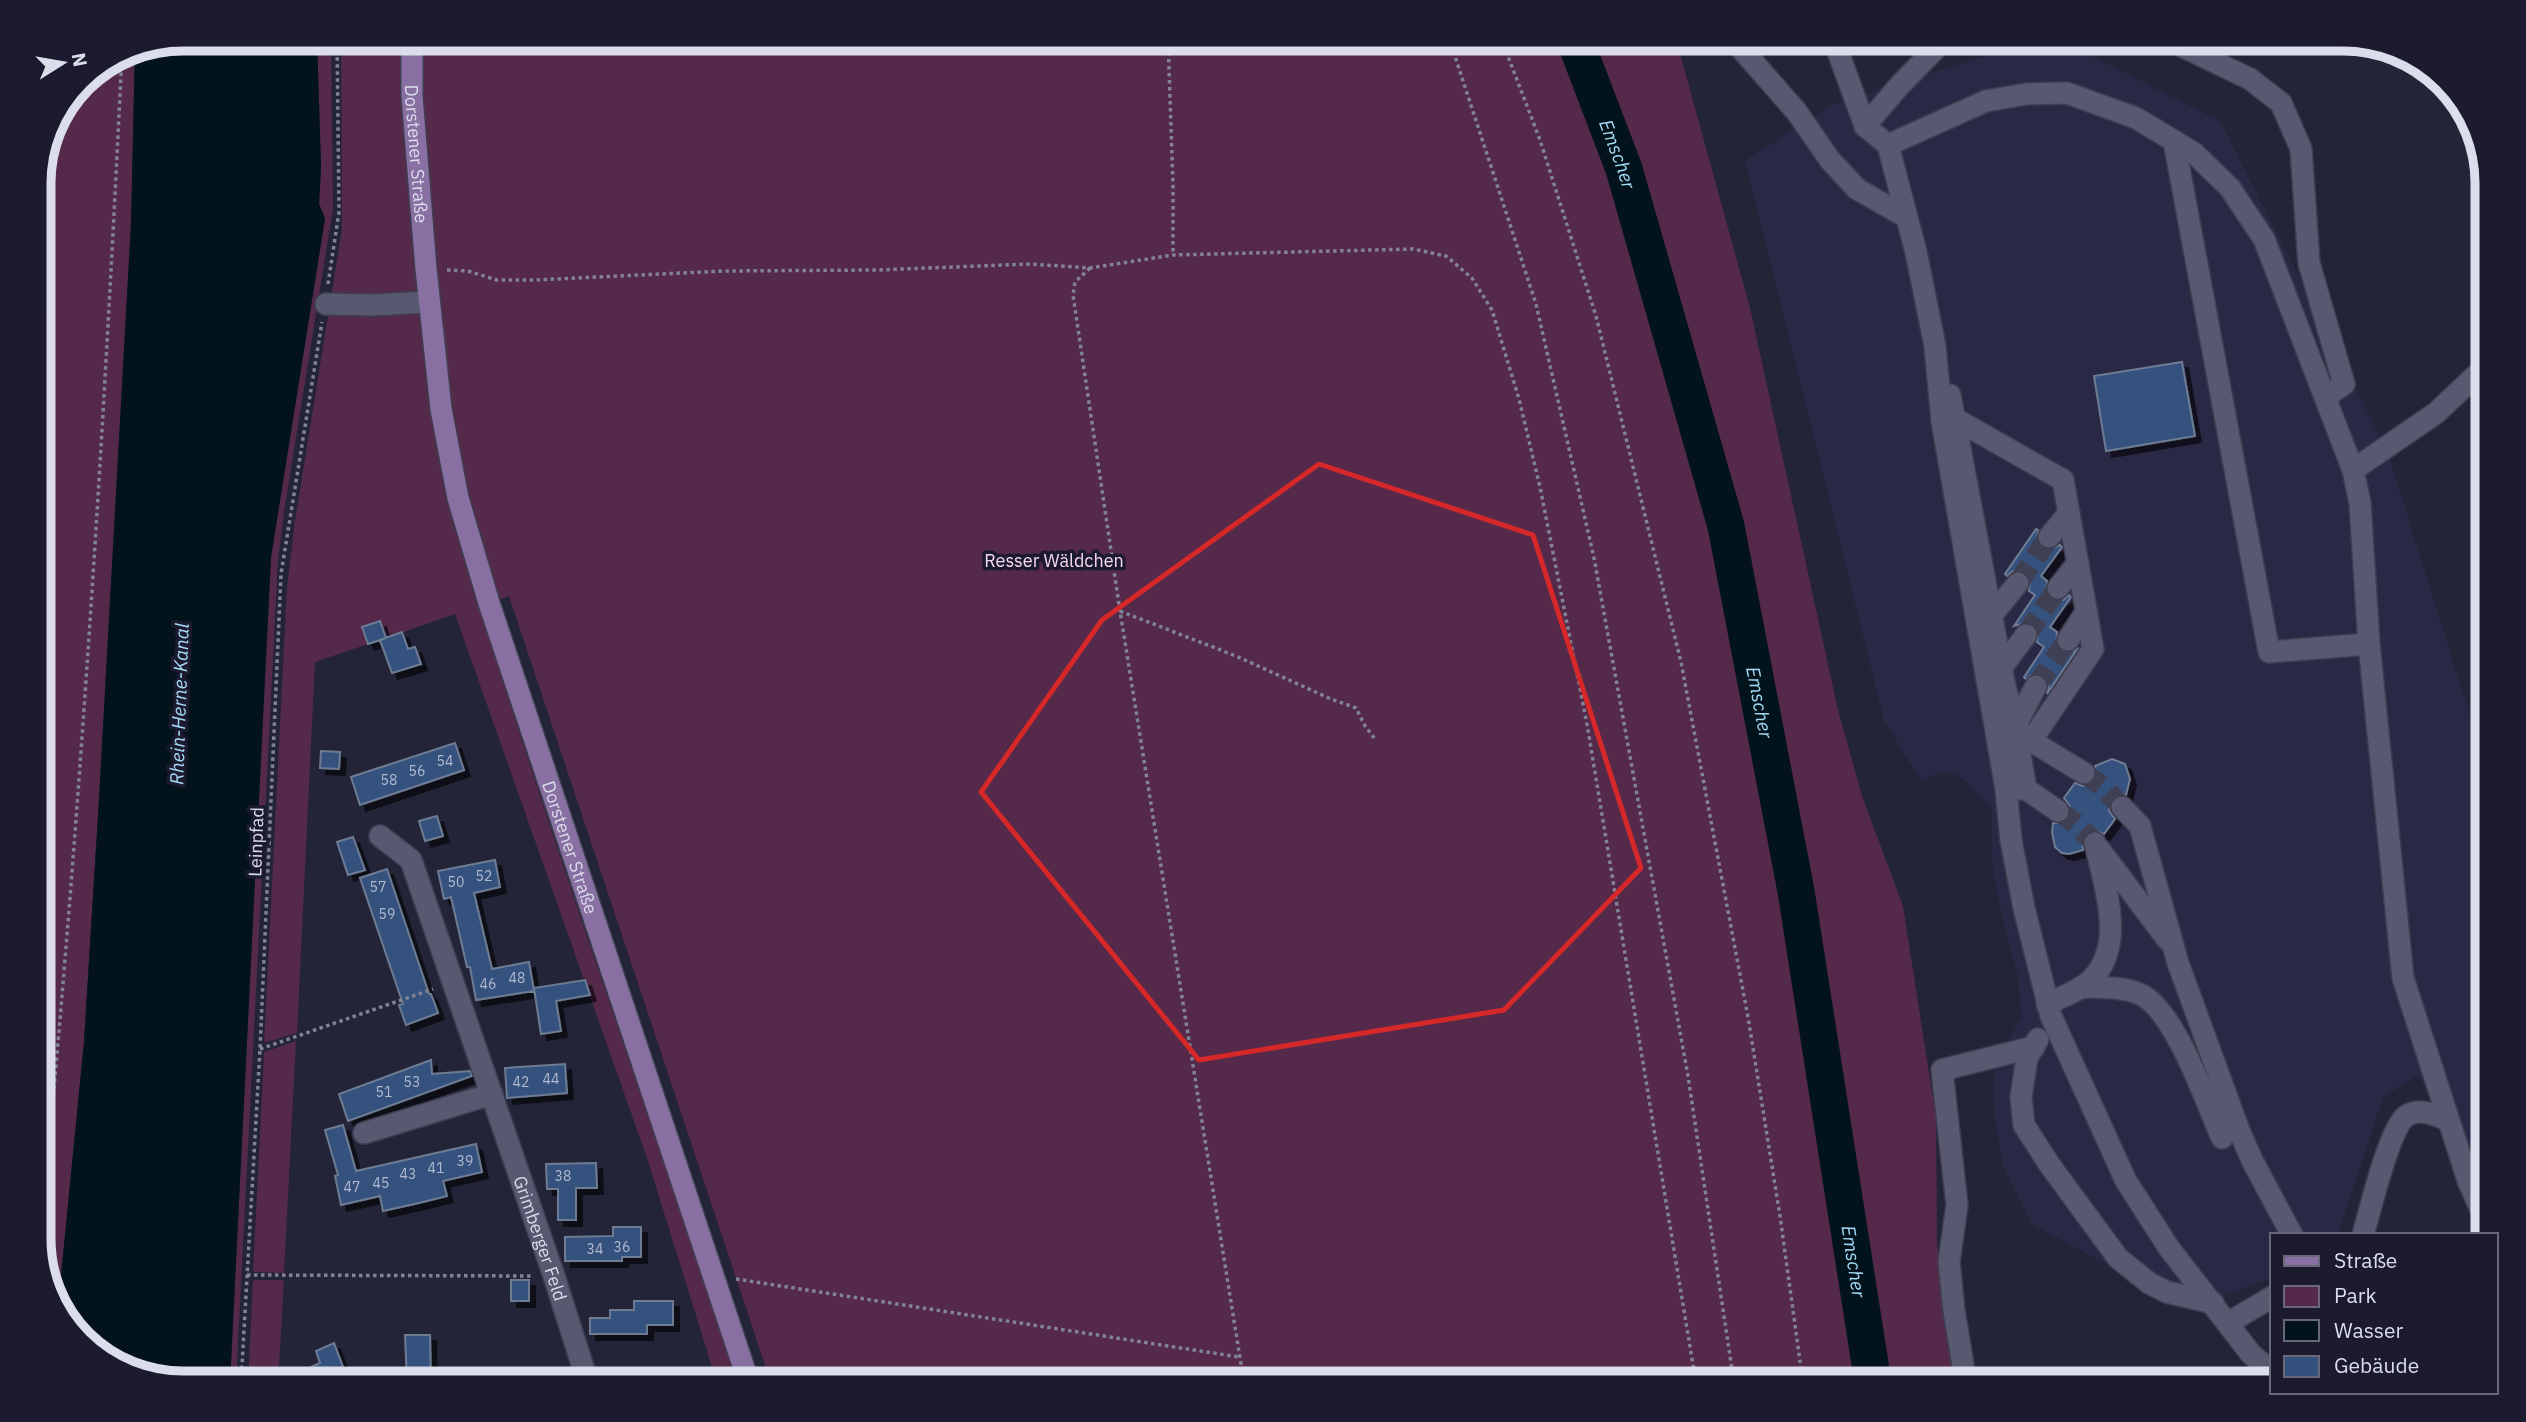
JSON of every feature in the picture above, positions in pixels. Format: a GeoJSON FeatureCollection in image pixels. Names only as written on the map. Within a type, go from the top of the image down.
{"type":"FeatureCollection","features":[{"type":"Feature","properties":{"kind":"main road","name":"Dorstener Straße"},"geometry":{"type":"LineString","coordinates":[[412,51],[412,96],[426,270],[441,409],[449,460],[467,532],[745,1371]]}},
{"type":"Feature","properties":{"kind":"street"},"geometry":{"type":"LineString","coordinates":[[1743,51],[1796,111],[1830,160],[1857,189],[1906,217]]}},
{"type":"Feature","properties":{"kind":"street"},"geometry":{"type":"LineString","coordinates":[[1838,51],[1865,126],[1888,145],[1916,252],[2016,789]]}},
{"type":"Feature","properties":{"kind":"street"},"geometry":{"type":"LineString","coordinates":[[1865,126],[1933,51]]}},
{"type":"Feature","properties":{"kind":"street"},"geometry":{"type":"LineString","coordinates":[[2192,51],[2250,79],[2281,103],[2301,149],[2309,263],[2344,384],[2325,397]]}},
{"type":"Feature","properties":{"kind":"street"},"geometry":{"type":"LineString","coordinates":[[1888,145],[1986,101],[2026,94],[2067,93],[2136,118],[2194,153],[2230,188],[2264,239],[2353,470],[2360,503],[2369,644],[2403,978],[2475,1196]]}},
{"type":"Feature","properties":{"kind":"street"},"geometry":{"type":"LineString","coordinates":[[2174,141],[2269,652],[2369,644]]}},
{"type":"Feature","properties":{"kind":"street"},"geometry":{"type":"LineString","coordinates":[[326,304],[429,302]]}},
{"type":"Feature","properties":{"kind":"street"},"geometry":{"type":"LineString","coordinates":[[2353,470],[2436,413],[2475,376]]}},
{"type":"Feature","properties":{"kind":"street"},"geometry":{"type":"LineString","coordinates":[[1949,421],[2063,480],[2093,649],[2031,741]]}},
{"type":"Feature","properties":{"kind":"street"},"geometry":{"type":"LineString","coordinates":[[1949,421],[2015,726],[2016,789],[2011,840],[2024,908],[2049,1010],[2126,1181],[2169,1248],[2252,1354],[2270,1370]]}},
{"type":"Feature","properties":{"kind":"street"},"geometry":{"type":"LineString","coordinates":[[2049,537],[2069,513]]}},
{"type":"Feature","properties":{"kind":"street"},"geometry":{"type":"LineString","coordinates":[[2059,588],[2078,563]]}},
{"type":"Feature","properties":{"kind":"street"},"geometry":{"type":"LineString","coordinates":[[1992,615],[2018,583]]}},
{"type":"Feature","properties":{"kind":"street"},"geometry":{"type":"LineString","coordinates":[[2068,639],[2086,612]]}},
{"type":"Feature","properties":{"kind":"street"},"geometry":{"type":"LineString","coordinates":[[2001,667],[2026,635]]}},
{"type":"Feature","properties":{"kind":"street"},"geometry":{"type":"LineString","coordinates":[[2015,726],[2036,686]]}},
{"type":"Feature","properties":{"kind":"street"},"geometry":{"type":"LineString","coordinates":[[2015,726],[2031,741],[2084,774]]}},
{"type":"Feature","properties":{"kind":"street"},"geometry":{"type":"LineString","coordinates":[[2016,789],[2058,811]]}},
{"type":"Feature","properties":{"kind":"street"},"geometry":{"type":"LineString","coordinates":[[2122,807],[2140,826],[2174,950],[2240,1133],[2291,1233]]}},
{"type":"Feature","properties":{"kind":"street","name":"Grimberger Feld"},"geometry":{"type":"LineString","coordinates":[[380,836],[411,860],[554,1276],[584,1371]]}},
{"type":"Feature","properties":{"kind":"street"},"geometry":{"type":"LineString","coordinates":[[2174,950],[2095,843],[2110,914],[2111,938],[2103,965],[2090,981],[2049,1010],[2027,1058],[2021,1097],[2024,1125],[2118,1258],[2149,1283],[2167,1292],[2213,1303]]}},
{"type":"Feature","properties":{"kind":"street"},"geometry":{"type":"LineString","coordinates":[[2081,987],[2123,989],[2140,994],[2156,1005],[2179,1041],[2222,1138]]}},
{"type":"Feature","properties":{"kind":"street"},"geometry":{"type":"LineString","coordinates":[[1964,1371],[1948,1262],[1956,1205],[1942,1070],[2034,1047]]}},
{"type":"Feature","properties":{"kind":"street"},"geometry":{"type":"LineString","coordinates":[[364,1133],[492,1094]]}},
{"type":"Feature","properties":{"kind":"street"},"geometry":{"type":"LineString","coordinates":[[2364,1233],[2395,1131],[2407,1116],[2424,1111],[2448,1120]]}},
{"type":"Feature","properties":{"kind":"street"},"geometry":{"type":"LineString","coordinates":[[2228,1323],[2270,1298]]}},
{"type":"Feature","properties":{"kind":"path","name":"Leinpfad"},"geometry":{"type":"LineString","coordinates":[[242,1371],[282,574],[339,212],[337,51]]}},
{"type":"Feature","properties":{"kind":"path"},"geometry":{"type":"LineString","coordinates":[[1168,51],[1173,255]]}},
{"type":"Feature","properties":{"kind":"path"},"geometry":{"type":"LineString","coordinates":[[1453,51],[1536,304],[1594,558],[1688,1076],[1732,1371]]}},
{"type":"Feature","properties":{"kind":"path"},"geometry":{"type":"LineString","coordinates":[[1506,51],[1540,140],[1597,316],[1681,662],[1750,1030],[1801,1371]]}},
{"type":"Feature","properties":{"kind":"path"},"geometry":{"type":"LineString","coordinates":[[51,1118],[85,718],[121,66]]}},
{"type":"Feature","properties":{"kind":"path"},"geometry":{"type":"LineString","coordinates":[[426,270],[468,271],[497,280],[534,280],[724,271],[877,270],[1030,264],[1090,268],[1173,255],[1413,249],[1446,256],[1472,278],[1492,310],[1519,399],[1541,487],[1587,724],[1694,1371]]}},
{"type":"Feature","properties":{"kind":"path"},"geometry":{"type":"LineString","coordinates":[[1090,268],[1076,282],[1073,295],[1120,611],[1242,1371]]}},
{"type":"Feature","properties":{"kind":"path"},"geometry":{"type":"LineString","coordinates":[[1120,611],[1236,656],[1356,708],[1375,739]]}},
{"type":"Feature","properties":{"kind":"path"},"geometry":{"type":"LineString","coordinates":[[260,1049],[453,982]]}},
{"type":"Feature","properties":{"kind":"path"},"geometry":{"type":"LineString","coordinates":[[247,1275],[554,1276]]}},
{"type":"Feature","properties":{"kind":"path"},"geometry":{"type":"LineString","coordinates":[[714,1276],[1239,1357]]}},
{"type":"Feature","properties":{"kind":"highlighted area"},"geometry":{"type":"Polygon","coordinates":[[[1319,464],[1533,535],[1641,868],[1504,1010],[1199,1060],[981,792],[1102,620],[1319,464]]]}},
{"type":"Feature","properties":{"kind":"shaded area"},"geometry":{"type":"Polygon","coordinates":[[[2001,51],[2082,51],[2220,121],[2388,453],[2475,732],[2475,1197],[2419,1074],[2383,1097],[2339,1233],[2270,1233],[2270,1279],[2209,1300],[2165,1306],[2114,1268],[2032,1224],[2003,1166],[1995,1119],[1993,1083],[2001,1050],[2022,1018],[2018,977],[1993,871],[1991,807],[1965,780],[1954,774],[1942,772],[1921,781],[1884,720],[1745,161],[1831,105],[2001,51]]]}},
{"type":"Feature","properties":{"kind":"green space"},"geometry":{"type":"Polygon","coordinates":[[[317,51],[331,51],[333,209],[278,561],[237,1371],[231,1371],[271,557],[325,219],[319,204],[321,167],[317,51]]]}},
{"type":"Feature","properties":{"kind":"green space","name":"Resser Wäldchen"},"geometry":{"type":"Polygon","coordinates":[[[341,51],[1679,51],[1750,308],[1838,710],[1862,796],[1903,906],[1936,1118],[1937,1244],[1954,1371],[767,1371],[509,596],[479,607],[733,1371],[713,1371],[647,1158],[455,614],[386,638],[380,621],[363,626],[368,644],[315,662],[297,1033],[264,1043],[287,587],[295,521],[342,229],[341,51]]]}},
{"type":"Feature","properties":{"kind":"green space"},"geometry":{"type":"Polygon","coordinates":[[[135,60],[131,224],[84,1042],[60,1287],[51,1248],[51,174],[55,149],[73,109],[82,98],[98,98],[98,81],[135,60]]]}},
{"type":"Feature","properties":{"kind":"green space"},"geometry":{"type":"Polygon","coordinates":[[[296,1041],[284,1273],[253,1272],[264,1052],[296,1041]]]}},
{"type":"Feature","properties":{"kind":"green space"},"geometry":{"type":"Polygon","coordinates":[[[253,1280],[284,1280],[279,1371],[249,1371],[253,1280]]]}},
{"type":"Feature","properties":{"kind":"water","name":"Rhein-Herne-Kanal"},"geometry":{"type":"Polygon","coordinates":[[[174,51],[317,51],[321,167],[319,204],[325,218],[271,557],[231,1371],[166,1370],[149,1367],[117,1354],[89,1333],[73,1313],[60,1287],[84,1042],[131,224],[135,60],[174,51]]]}},
{"type":"Feature","properties":{"kind":"building"},"geometry":{"type":"Polygon","coordinates":[[[2182,362],[2195,436],[2106,451],[2094,376],[2182,362]]]}},
{"type":"Feature","properties":{"kind":"building"},"geometry":{"type":"Polygon","coordinates":[[[2036,529],[2037,541],[2041,547],[2047,550],[2060,545],[2062,547],[2041,576],[2047,581],[2046,593],[2055,601],[2063,600],[2069,595],[2071,597],[2050,627],[2057,632],[2056,645],[2067,653],[2077,649],[2047,694],[2049,685],[2043,675],[2035,673],[2026,679],[2024,677],[2044,647],[2037,642],[2038,629],[2028,622],[2014,626],[2035,595],[2029,591],[2030,579],[2021,570],[2013,571],[2007,576],[2005,574],[2036,529]]]}},
{"type":"Feature","properties":{"kind":"building"},"geometry":{"type":"Polygon","coordinates":[[[380,621],[386,638],[368,644],[362,627],[380,621]]]}},
{"type":"Feature","properties":{"kind":"building"},"geometry":{"type":"Polygon","coordinates":[[[402,632],[408,649],[415,647],[421,664],[392,673],[380,640],[402,632]]]}},
{"type":"Feature","properties":{"kind":"building"},"geometry":{"type":"Polygon","coordinates":[[[455,743],[464,770],[360,805],[351,777],[455,743]]]}},
{"type":"Feature","properties":{"kind":"building"},"geometry":{"type":"Polygon","coordinates":[[[321,751],[340,752],[339,769],[320,768],[321,751]]]}},
{"type":"Feature","properties":{"kind":"building"},"geometry":{"type":"Polygon","coordinates":[[[2112,759],[2125,764],[2130,779],[2126,795],[2118,794],[2110,803],[2109,811],[2115,819],[2104,834],[2093,830],[2086,834],[2082,840],[2083,850],[2062,853],[2055,847],[2052,832],[2053,823],[2063,823],[2069,818],[2070,806],[2064,798],[2075,783],[2083,786],[2091,784],[2097,774],[2095,766],[2112,759]]]}},
{"type":"Feature","properties":{"kind":"building"},"geometry":{"type":"Polygon","coordinates":[[[437,816],[443,836],[425,841],[419,821],[437,816]]]}},
{"type":"Feature","properties":{"kind":"building"},"geometry":{"type":"Polygon","coordinates":[[[353,837],[365,870],[348,875],[337,842],[353,837]]]}},
{"type":"Feature","properties":{"kind":"building"},"geometry":{"type":"Polygon","coordinates":[[[495,860],[500,887],[474,893],[492,969],[529,962],[534,991],[476,1000],[451,897],[444,899],[438,871],[495,860]]]}},
{"type":"Feature","properties":{"kind":"building"},"geometry":{"type":"Polygon","coordinates":[[[387,869],[429,994],[438,1013],[406,1025],[399,1005],[403,1004],[360,878],[387,869]]]}},
{"type":"Feature","properties":{"kind":"building"},"geometry":{"type":"Polygon","coordinates":[[[585,980],[590,995],[556,1001],[561,1031],[541,1034],[534,988],[585,980]]]}},
{"type":"Feature","properties":{"kind":"building"},"geometry":{"type":"Polygon","coordinates":[[[431,1060],[432,1074],[470,1071],[472,1076],[348,1121],[339,1094],[431,1060]]]}},
{"type":"Feature","properties":{"kind":"building"},"geometry":{"type":"Polygon","coordinates":[[[565,1064],[567,1093],[507,1098],[505,1068],[565,1064]]]}},
{"type":"Feature","properties":{"kind":"building"},"geometry":{"type":"Polygon","coordinates":[[[343,1125],[356,1171],[476,1144],[482,1172],[443,1181],[447,1196],[419,1203],[383,1211],[380,1196],[341,1205],[335,1176],[338,1175],[325,1130],[343,1125]]]}},
{"type":"Feature","properties":{"kind":"building"},"geometry":{"type":"Polygon","coordinates":[[[596,1163],[597,1188],[576,1188],[576,1220],[558,1220],[558,1189],[547,1189],[546,1164],[596,1163]]]}},
{"type":"Feature","properties":{"kind":"building"},"geometry":{"type":"Polygon","coordinates":[[[613,1227],[641,1227],[641,1257],[622,1257],[622,1261],[565,1261],[565,1237],[613,1236],[613,1227]]]}},
{"type":"Feature","properties":{"kind":"building"},"geometry":{"type":"Polygon","coordinates":[[[511,1280],[529,1280],[529,1301],[511,1301],[511,1280]]]}},
{"type":"Feature","properties":{"kind":"building"},"geometry":{"type":"Polygon","coordinates":[[[634,1301],[673,1301],[673,1325],[647,1325],[647,1334],[590,1334],[590,1318],[610,1318],[610,1310],[634,1310],[634,1301]]]}},
{"type":"Feature","properties":{"kind":"building"},"geometry":{"type":"Polygon","coordinates":[[[405,1335],[430,1335],[431,1371],[406,1371],[405,1335]]]}},
{"type":"Feature","properties":{"kind":"building"},"geometry":{"type":"Polygon","coordinates":[[[334,1343],[344,1371],[313,1371],[311,1367],[320,1363],[316,1351],[334,1343]]]}},
{"type":"Feature","properties":{"kind":"waterway","name":"Emscher"},"geometry":{"type":"LineString","coordinates":[[1579,51],[1624,169],[1726,526],[1796,891],[1871,1371]]}},
{"type":"Feature","properties":{"kind":"tunnel"},"geometry":{"type":"LineString","coordinates":[[2018,583],[2049,537]]}},
{"type":"Feature","properties":{"kind":"tunnel"},"geometry":{"type":"LineString","coordinates":[[2026,635],[2058,588]]}},
{"type":"Feature","properties":{"kind":"tunnel"},"geometry":{"type":"LineString","coordinates":[[2036,686],[2068,640]]}},
{"type":"Feature","properties":{"kind":"tunnel"},"geometry":{"type":"LineString","coordinates":[[2084,773],[2102,786],[2122,807]]}},
{"type":"Feature","properties":{"kind":"tunnel"},"geometry":{"type":"LineString","coordinates":[[2058,811],[2095,843]]}}]}
